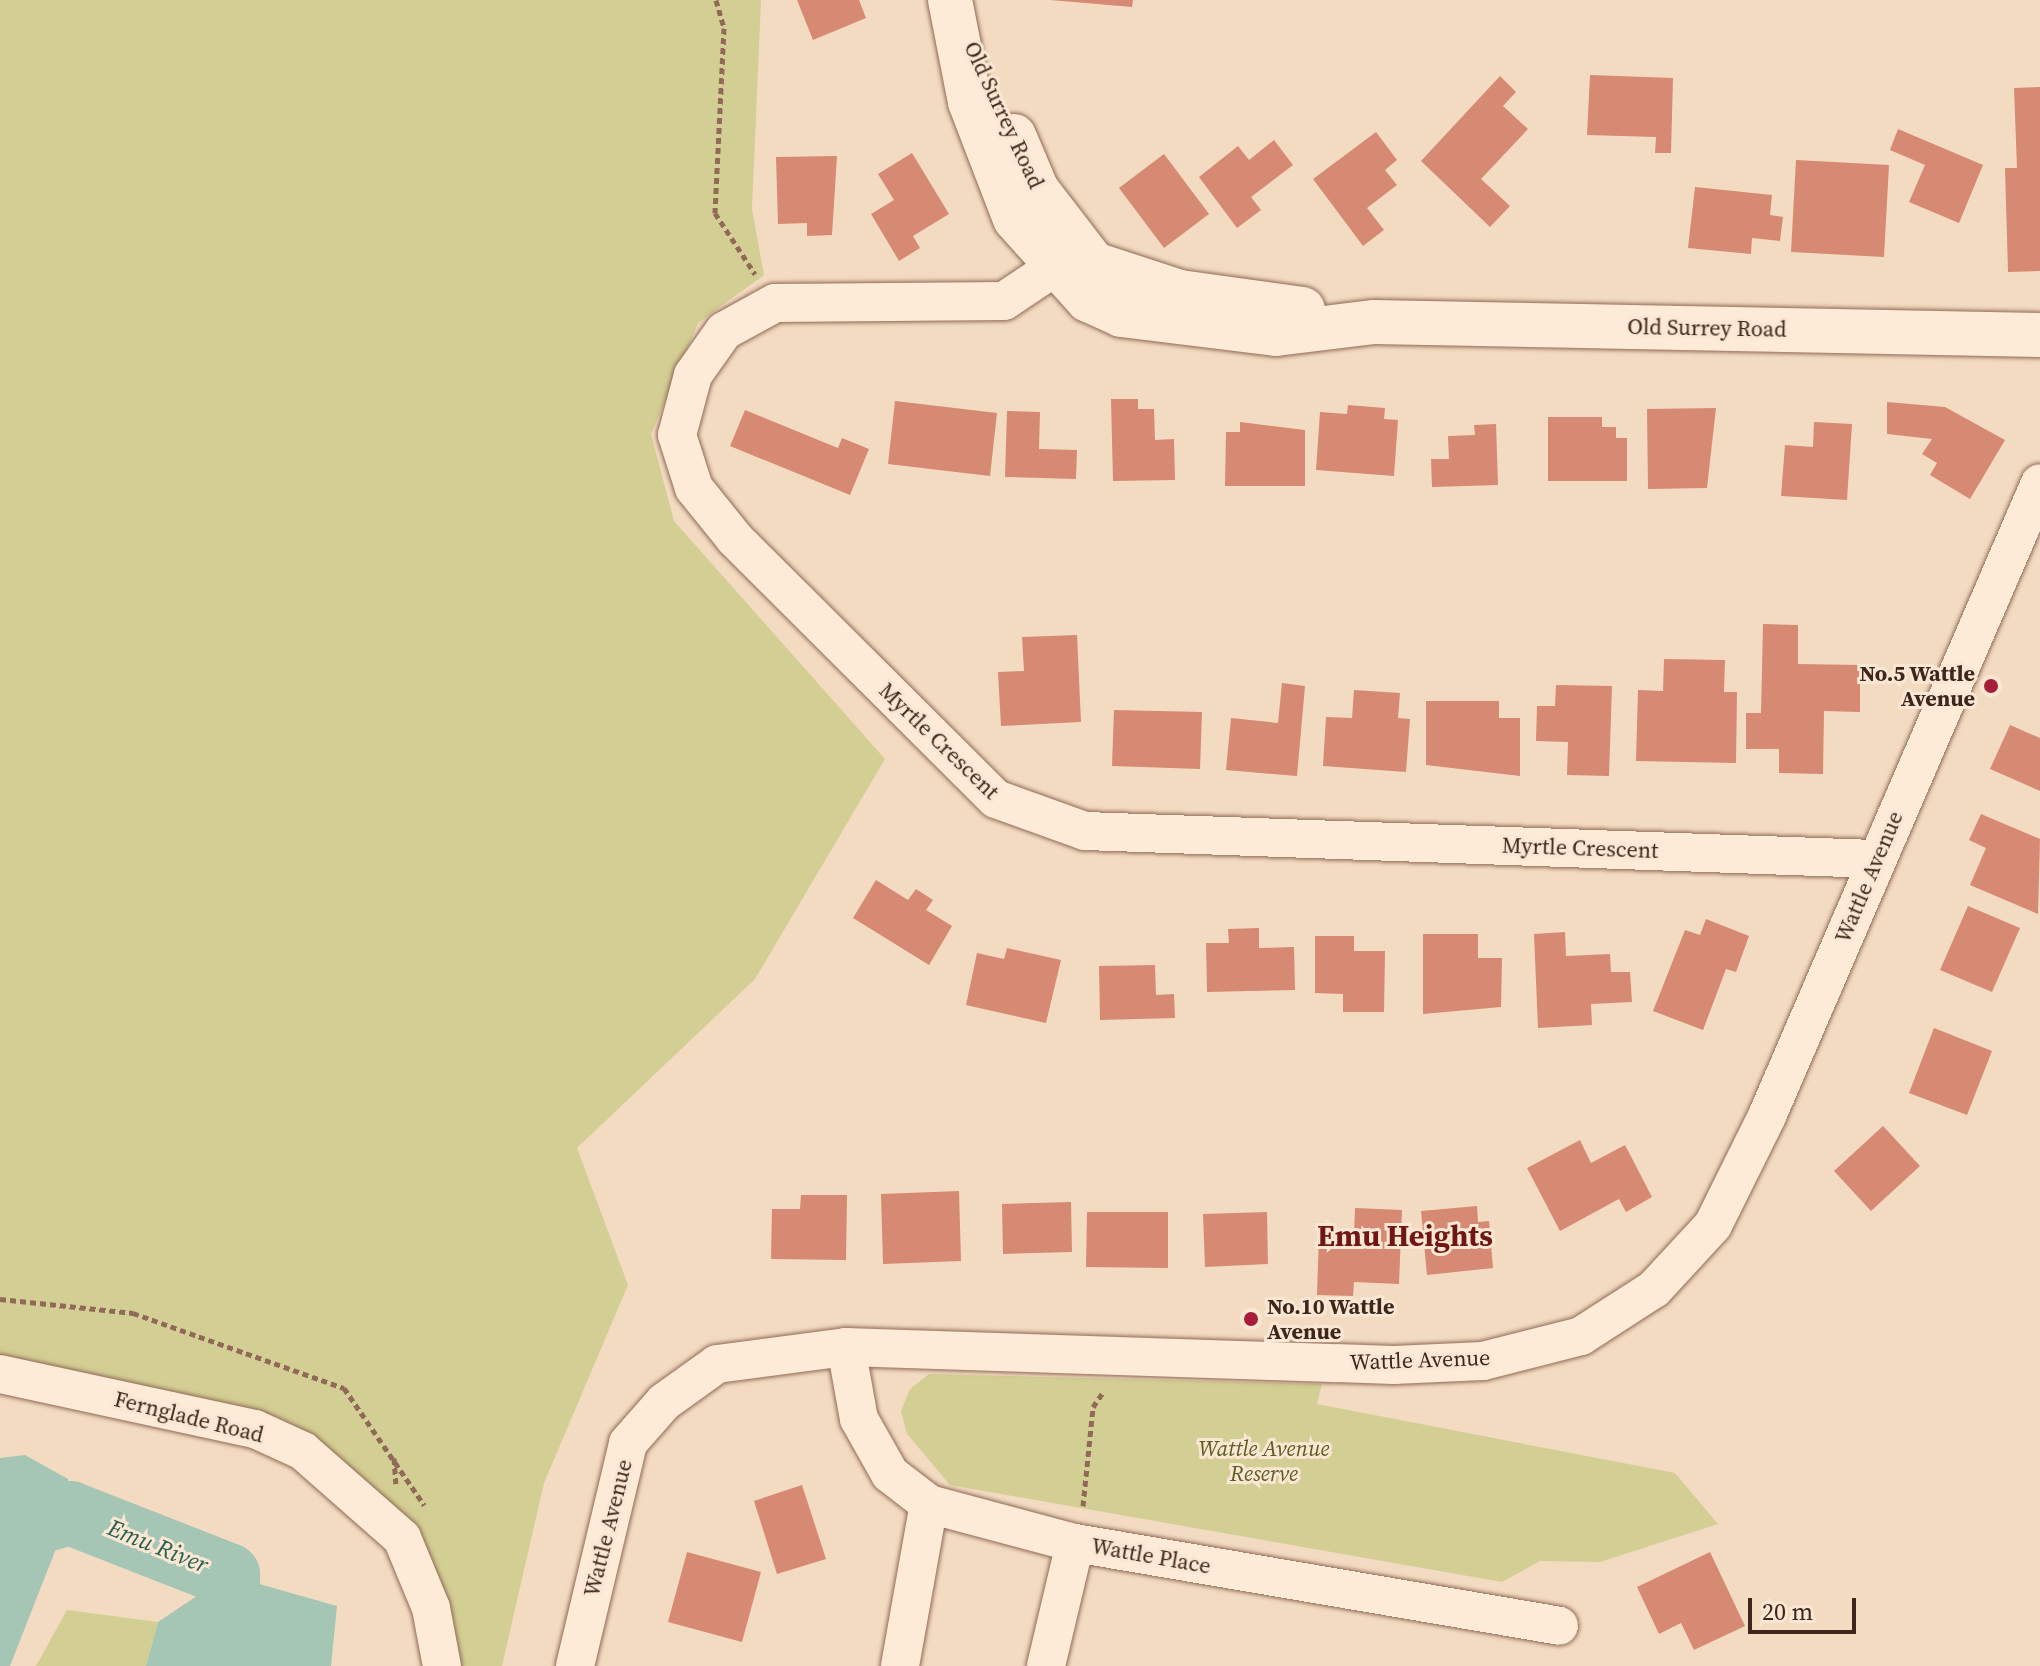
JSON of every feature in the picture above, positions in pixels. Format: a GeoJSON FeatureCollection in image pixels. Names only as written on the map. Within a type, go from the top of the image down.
{"type":"FeatureCollection","features":[{"type":"Feature","properties":{"kind":"main road","name":"Old Surrey Road"},"geometry":{"type":"LineString","coordinates":[[950,0],[970,102],[1010,204],[1055,267],[1088,300],[1184,327],[1276,334],[1374,322]]}},
{"type":"Feature","properties":{"kind":"main road","name":"Old Surrey Road"},"geometry":{"type":"LineString","coordinates":[[950,0],[1037,190],[1094,264],[1124,280],[1180,292],[1374,322],[2040,335]]}},
{"type":"Feature","properties":{"kind":"street","name":"Myrtle Crescent"},"geometry":{"type":"LineString","coordinates":[[1055,267],[1004,301],[775,303],[724,331],[693,375],[677,435],[694,488],[735,539],[996,799],[1085,831],[1876,859]]}},
{"type":"Feature","properties":{"kind":"street","name":"Wattle Avenue"},"geometry":{"type":"LineString","coordinates":[[575,1666],[628,1443],[664,1402],[717,1364],[846,1347],[1394,1365],[1483,1361],[1581,1336],[1654,1289],[1713,1225],[2040,483]]}},
{"type":"Feature","properties":{"kind":"street","name":"Wattle Place"},"geometry":{"type":"LineString","coordinates":[[846,1347],[859,1419],[890,1474],[929,1504],[1075,1543],[1559,1626]]}},
{"type":"Feature","properties":{"kind":"street","name":"Fernglade Road"},"geometry":{"type":"LineString","coordinates":[[0,1374],[255,1429],[303,1451],[402,1538],[431,1608],[442,1666]]}},
{"type":"Feature","properties":{"kind":"street"},"geometry":{"type":"LineString","coordinates":[[900,1666],[929,1504]]}},
{"type":"Feature","properties":{"kind":"street"},"geometry":{"type":"LineString","coordinates":[[1046,1666],[1075,1543]]}},
{"type":"Feature","properties":{"kind":"path"},"geometry":{"type":"LineString","coordinates":[[716,0],[724,28],[715,213],[775,303]]}},
{"type":"Feature","properties":{"kind":"path"},"geometry":{"type":"LineString","coordinates":[[1087,1490],[1089,1431]]}},
{"type":"Feature","properties":{"kind":"green space"},"geometry":{"type":"Polygon","coordinates":[[[0,0],[761,0],[752,209],[764,275],[698,323],[651,434],[674,521],[885,759],[755,979],[577,1148],[628,1285],[544,1483],[502,1666],[442,1666],[402,1538],[303,1451],[0,1374],[0,0]]]}},
{"type":"Feature","properties":{"kind":"green space","name":"Wattle Avenue Reserve"},"geometry":{"type":"Polygon","coordinates":[[[929,1374],[1322,1384],[1317,1404],[1675,1473],[1718,1524],[1600,1562],[1540,1561],[1502,1582],[950,1485],[907,1434],[901,1411],[910,1389],[929,1374]]]}},
{"type":"Feature","properties":{"kind":"green space"},"geometry":{"type":"Polygon","coordinates":[[[67,1610],[158,1622],[146,1666],[36,1666],[67,1610]]]}},
{"type":"Feature","properties":{"kind":"shaded area"},"geometry":{"type":"Polygon","coordinates":[[[25,1455],[68,1479],[70,1513],[10,1666],[0,1666],[0,1458],[25,1455]]]}},
{"type":"Feature","properties":{"kind":"shaded area"},"geometry":{"type":"Polygon","coordinates":[[[228,1575],[337,1606],[331,1666],[146,1666],[158,1622],[228,1575]]]}},
{"type":"Feature","properties":{"kind":"building"},"geometry":{"type":"Polygon","coordinates":[[[797,0],[859,0],[866,18],[813,40],[797,0]]]}},
{"type":"Feature","properties":{"kind":"building"},"geometry":{"type":"Polygon","coordinates":[[[1050,0],[1133,0],[1132,7],[1050,0]]]}},
{"type":"Feature","properties":{"kind":"building"},"geometry":{"type":"Polygon","coordinates":[[[1590,75],[1673,78],[1671,153],[1655,153],[1656,137],[1587,135],[1590,75]]]}},
{"type":"Feature","properties":{"kind":"building"},"geometry":{"type":"Polygon","coordinates":[[[1500,76],[1516,92],[1503,106],[1528,129],[1481,179],[1510,206],[1490,227],[1421,161],[1500,76]]]}},
{"type":"Feature","properties":{"kind":"building"},"geometry":{"type":"Polygon","coordinates":[[[2040,87],[2040,271],[2008,272],[2005,168],[2017,168],[2014,88],[2040,87]]]}},
{"type":"Feature","properties":{"kind":"building"},"geometry":{"type":"Polygon","coordinates":[[[1898,129],[1983,165],[1959,223],[1909,202],[1925,165],[1890,150],[1898,129]]]}},
{"type":"Feature","properties":{"kind":"building"},"geometry":{"type":"Polygon","coordinates":[[[1376,132],[1397,160],[1385,170],[1397,185],[1367,208],[1384,230],[1363,246],[1313,179],[1376,132]]]}},
{"type":"Feature","properties":{"kind":"building"},"geometry":{"type":"Polygon","coordinates":[[[1274,140],[1293,165],[1251,197],[1261,210],[1237,228],[1199,177],[1238,146],[1249,160],[1274,140]]]}},
{"type":"Feature","properties":{"kind":"building"},"geometry":{"type":"Polygon","coordinates":[[[912,153],[949,214],[913,236],[920,248],[899,261],[871,214],[894,200],[878,174],[912,153]]]}},
{"type":"Feature","properties":{"kind":"building"},"geometry":{"type":"Polygon","coordinates":[[[1164,154],[1209,214],[1164,248],[1119,188],[1164,154]]]}},
{"type":"Feature","properties":{"kind":"building"},"geometry":{"type":"Polygon","coordinates":[[[837,156],[832,235],[807,236],[807,223],[778,224],[776,157],[837,156]]]}},
{"type":"Feature","properties":{"kind":"building"},"geometry":{"type":"Polygon","coordinates":[[[1796,160],[1889,165],[1884,257],[1791,252],[1796,160]]]}},
{"type":"Feature","properties":{"kind":"building"},"geometry":{"type":"Polygon","coordinates":[[[1695,187],[1772,195],[1770,215],[1783,217],[1780,241],[1752,238],[1751,254],[1688,248],[1695,187]]]}},
{"type":"Feature","properties":{"kind":"building"},"geometry":{"type":"Polygon","coordinates":[[[1111,399],[1138,399],[1138,409],[1154,409],[1155,440],[1174,439],[1175,480],[1113,481],[1111,399]]]}},
{"type":"Feature","properties":{"kind":"building"},"geometry":{"type":"Polygon","coordinates":[[[895,401],[997,413],[990,476],[888,464],[895,401]]]}},
{"type":"Feature","properties":{"kind":"building"},"geometry":{"type":"Polygon","coordinates":[[[1887,402],[1945,407],[2005,440],[1970,499],[1930,475],[1937,463],[1922,454],[1932,439],[1887,434],[1887,402]]]}},
{"type":"Feature","properties":{"kind":"building"},"geometry":{"type":"Polygon","coordinates":[[[1348,405],[1385,408],[1384,419],[1398,420],[1394,476],[1316,470],[1320,412],[1347,414],[1348,405]]]}},
{"type":"Feature","properties":{"kind":"building"},"geometry":{"type":"Polygon","coordinates":[[[1716,408],[1707,488],[1648,489],[1647,409],[1716,408]]]}},
{"type":"Feature","properties":{"kind":"building"},"geometry":{"type":"Polygon","coordinates":[[[745,410],[838,448],[842,438],[869,449],[850,495],[730,446],[745,410]]]}},
{"type":"Feature","properties":{"kind":"building"},"geometry":{"type":"Polygon","coordinates":[[[1007,411],[1040,412],[1039,449],[1077,450],[1076,479],[1005,477],[1007,411]]]}},
{"type":"Feature","properties":{"kind":"building"},"geometry":{"type":"Polygon","coordinates":[[[1548,417],[1602,417],[1602,427],[1616,427],[1616,438],[1627,438],[1627,481],[1548,481],[1548,417]]]}},
{"type":"Feature","properties":{"kind":"building"},"geometry":{"type":"Polygon","coordinates":[[[1240,422],[1305,430],[1305,486],[1225,486],[1226,432],[1240,432],[1240,422]]]}},
{"type":"Feature","properties":{"kind":"building"},"geometry":{"type":"Polygon","coordinates":[[[1814,422],[1852,424],[1847,500],[1781,496],[1785,445],[1813,447],[1814,422]]]}},
{"type":"Feature","properties":{"kind":"building"},"geometry":{"type":"Polygon","coordinates":[[[1496,424],[1498,485],[1432,487],[1431,459],[1449,459],[1448,436],[1475,435],[1474,425],[1496,424]]]}},
{"type":"Feature","properties":{"kind":"building"},"geometry":{"type":"Polygon","coordinates":[[[1763,624],[1798,625],[1798,664],[1860,665],[1860,712],[1824,711],[1823,774],[1779,773],[1779,749],[1746,749],[1746,713],[1761,713],[1763,624]]]}},
{"type":"Feature","properties":{"kind":"building"},"geometry":{"type":"Polygon","coordinates":[[[1077,635],[1081,722],[1001,726],[998,672],[1024,671],[1022,637],[1077,635]]]}},
{"type":"Feature","properties":{"kind":"building"},"geometry":{"type":"Polygon","coordinates":[[[1664,659],[1725,660],[1724,692],[1737,692],[1736,763],[1636,761],[1638,690],[1663,691],[1664,659]]]}},
{"type":"Feature","properties":{"kind":"building"},"geometry":{"type":"Polygon","coordinates":[[[1282,683],[1305,686],[1297,776],[1226,770],[1231,718],[1278,723],[1282,683]]]}},
{"type":"Feature","properties":{"kind":"building"},"geometry":{"type":"Polygon","coordinates":[[[1556,685],[1612,686],[1609,776],[1567,775],[1568,742],[1536,741],[1537,706],[1555,706],[1556,685]]]}},
{"type":"Feature","properties":{"kind":"building"},"geometry":{"type":"Polygon","coordinates":[[[1354,690],[1400,693],[1398,718],[1410,719],[1406,772],[1323,766],[1326,717],[1352,718],[1354,690]]]}},
{"type":"Feature","properties":{"kind":"building"},"geometry":{"type":"Polygon","coordinates":[[[1426,701],[1499,701],[1499,718],[1520,718],[1520,776],[1426,765],[1426,701]]]}},
{"type":"Feature","properties":{"kind":"building"},"geometry":{"type":"Polygon","coordinates":[[[1114,710],[1202,712],[1200,769],[1112,766],[1114,710]]]}},
{"type":"Feature","properties":{"kind":"building"},"geometry":{"type":"Polygon","coordinates":[[[2010,725],[2040,738],[2040,791],[1990,769],[2010,725]]]}},
{"type":"Feature","properties":{"kind":"building"},"geometry":{"type":"Polygon","coordinates":[[[1981,814],[2040,839],[2038,914],[1970,885],[1986,848],[1969,840],[1981,814]]]}},
{"type":"Feature","properties":{"kind":"building"},"geometry":{"type":"Polygon","coordinates":[[[876,880],[908,900],[916,889],[933,900],[926,910],[952,926],[929,965],[853,918],[876,880]]]}},
{"type":"Feature","properties":{"kind":"building"},"geometry":{"type":"Polygon","coordinates":[[[1968,906],[2020,928],[1992,992],[1940,970],[1968,906]]]}},
{"type":"Feature","properties":{"kind":"building"},"geometry":{"type":"Polygon","coordinates":[[[1706,919],[1749,936],[1736,972],[1726,969],[1703,1030],[1653,1011],[1685,930],[1700,935],[1706,919]]]}},
{"type":"Feature","properties":{"kind":"building"},"geometry":{"type":"Polygon","coordinates":[[[1259,928],[1259,948],[1294,947],[1295,990],[1207,992],[1206,943],[1229,943],[1228,929],[1259,928]]]}},
{"type":"Feature","properties":{"kind":"building"},"geometry":{"type":"Polygon","coordinates":[[[1565,932],[1566,956],[1610,954],[1611,972],[1630,972],[1632,1002],[1591,1004],[1592,1025],[1538,1028],[1534,934],[1565,932]]]}},
{"type":"Feature","properties":{"kind":"building"},"geometry":{"type":"Polygon","coordinates":[[[1423,934],[1478,934],[1478,958],[1502,958],[1501,1007],[1423,1014],[1423,934]]]}},
{"type":"Feature","properties":{"kind":"building"},"geometry":{"type":"Polygon","coordinates":[[[1315,936],[1354,936],[1354,951],[1385,951],[1384,1012],[1343,1012],[1343,994],[1315,993],[1315,936]]]}},
{"type":"Feature","properties":{"kind":"building"},"geometry":{"type":"Polygon","coordinates":[[[1007,948],[1061,960],[1046,1023],[966,1005],[977,953],[1004,959],[1007,948]]]}},
{"type":"Feature","properties":{"kind":"building"},"geometry":{"type":"Polygon","coordinates":[[[1155,965],[1156,995],[1174,994],[1175,1018],[1100,1020],[1099,966],[1155,965]]]}},
{"type":"Feature","properties":{"kind":"building"},"geometry":{"type":"Polygon","coordinates":[[[1934,1028],[1992,1051],[1967,1115],[1909,1093],[1934,1028]]]}},
{"type":"Feature","properties":{"kind":"building"},"geometry":{"type":"Polygon","coordinates":[[[1883,1126],[1920,1166],[1871,1211],[1834,1171],[1883,1126]]]}},
{"type":"Feature","properties":{"kind":"building"},"geometry":{"type":"Polygon","coordinates":[[[1580,1140],[1591,1163],[1625,1145],[1652,1197],[1626,1212],[1619,1199],[1560,1231],[1527,1168],[1580,1140]]]}},
{"type":"Feature","properties":{"kind":"building"},"geometry":{"type":"Polygon","coordinates":[[[959,1191],[961,1261],[883,1264],[881,1194],[959,1191]]]}},
{"type":"Feature","properties":{"kind":"building"},"geometry":{"type":"Polygon","coordinates":[[[801,1195],[847,1195],[846,1260],[771,1259],[772,1209],[800,1209],[801,1195]]]}},
{"type":"Feature","properties":{"kind":"building"},"geometry":{"type":"Polygon","coordinates":[[[1071,1202],[1072,1252],[1003,1254],[1002,1204],[1071,1202]]]}},
{"type":"Feature","properties":{"kind":"building"},"geometry":{"type":"Polygon","coordinates":[[[1477,1206],[1478,1222],[1489,1221],[1493,1268],[1427,1275],[1421,1211],[1477,1206]]]}},
{"type":"Feature","properties":{"kind":"building"},"geometry":{"type":"Polygon","coordinates":[[[1355,1208],[1402,1210],[1399,1284],[1354,1282],[1353,1296],[1317,1295],[1319,1234],[1354,1235],[1355,1208]]]}},
{"type":"Feature","properties":{"kind":"building"},"geometry":{"type":"Polygon","coordinates":[[[1087,1212],[1168,1212],[1168,1268],[1086,1267],[1087,1212]]]}},
{"type":"Feature","properties":{"kind":"building"},"geometry":{"type":"Polygon","coordinates":[[[1267,1212],[1268,1264],[1205,1267],[1203,1214],[1267,1212]]]}},
{"type":"Feature","properties":{"kind":"building"},"geometry":{"type":"Polygon","coordinates":[[[802,1485],[826,1559],[777,1574],[754,1501],[802,1485]]]}},
{"type":"Feature","properties":{"kind":"building"},"geometry":{"type":"Polygon","coordinates":[[[687,1552],[761,1572],[742,1642],[668,1622],[687,1552]]]}},
{"type":"Feature","properties":{"kind":"building"},"geometry":{"type":"Polygon","coordinates":[[[1710,1552],[1745,1626],[1694,1650],[1681,1623],[1659,1634],[1637,1587],[1710,1552]]]}},
{"type":"Feature","properties":{"kind":"waterway","name":"Emu River"},"geometry":{"type":"LineString","coordinates":[[0,1533],[70,1513],[228,1575],[229,1666]]}},
{"type":"Feature","properties":{"kind":"place","name":"No.5 Wattle Avenue"},"geometry":{"type":"Point","coordinates":[1991,686]}},
{"type":"Feature","properties":{"kind":"place","name":"No.10 Wattle Avenue"},"geometry":{"type":"Point","coordinates":[1251,1319]}},
{"type":"Feature","properties":{"kind":"district","name":"Emu Heights"},"geometry":{"type":"Point","coordinates":[1405,1236]}}]}
